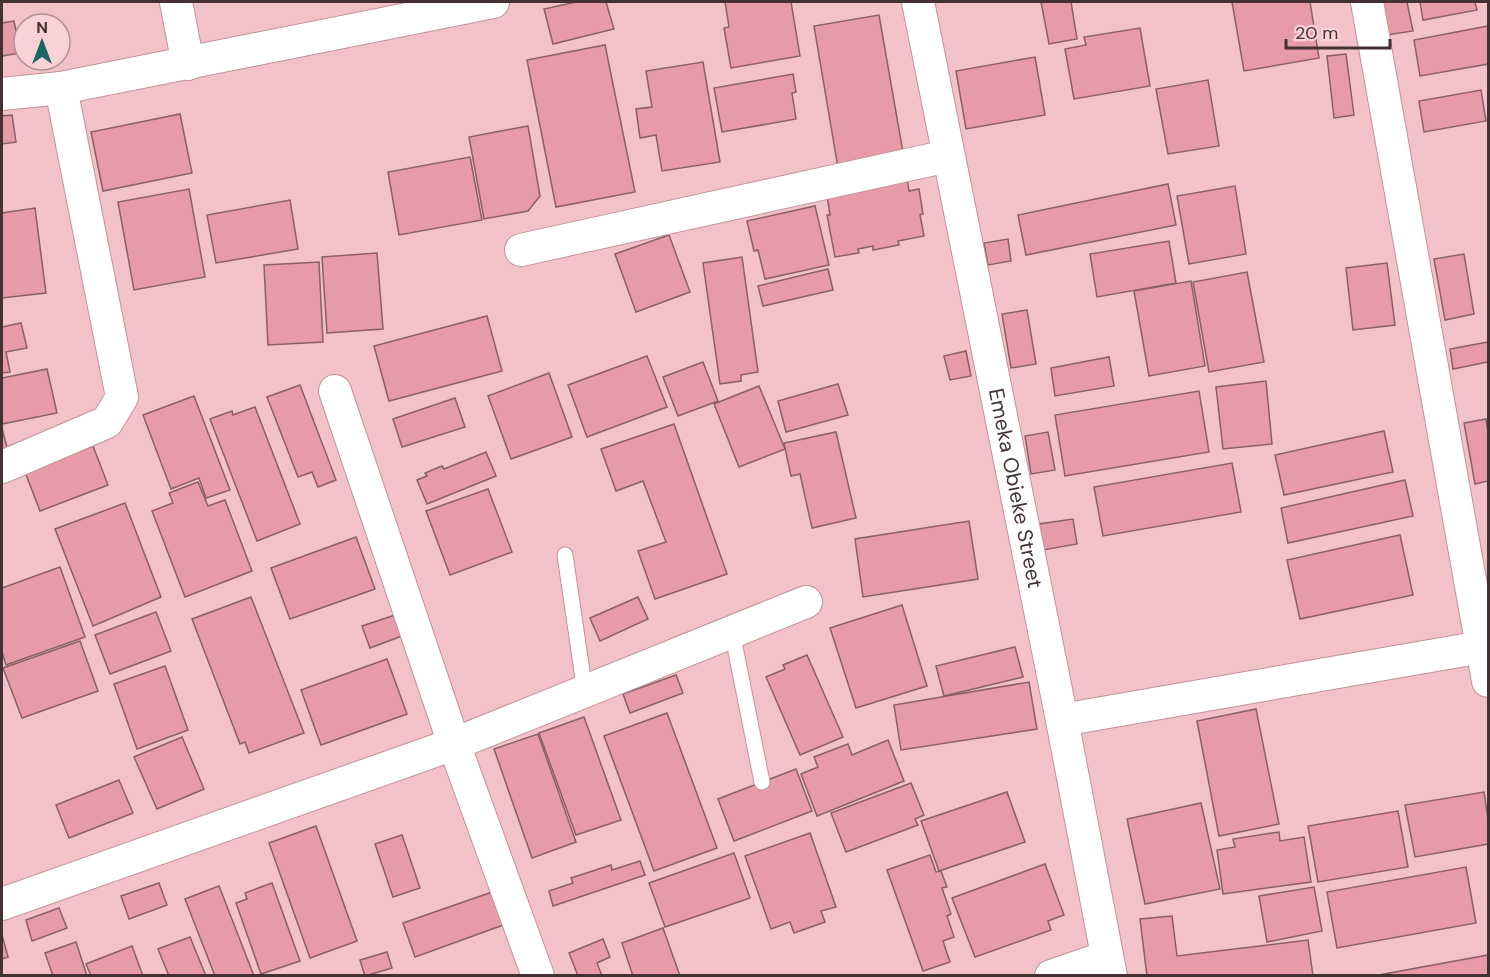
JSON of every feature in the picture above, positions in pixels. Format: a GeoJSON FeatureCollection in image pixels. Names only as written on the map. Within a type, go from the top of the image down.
{"type":"FeatureCollection","features":[{"type":"Feature","properties":{"kind":"street"},"geometry":{"type":"LineString","coordinates":[[176,2],[188,64]]}},
{"type":"Feature","properties":{"kind":"street"},"geometry":{"type":"LineString","coordinates":[[2,94],[61,88],[493,2]]}},
{"type":"Feature","properties":{"kind":"street","name":"Emeka Obieke Street"},"geometry":{"type":"LineString","coordinates":[[918,2],[1109,966]]}},
{"type":"Feature","properties":{"kind":"street"},"geometry":{"type":"LineString","coordinates":[[1366,2],[1488,681]]}},
{"type":"Feature","properties":{"kind":"street"},"geometry":{"type":"LineString","coordinates":[[2,467],[107,422],[122,397],[61,88]]}},
{"type":"Feature","properties":{"kind":"street"},"geometry":{"type":"LineString","coordinates":[[521,250],[948,156]]}},
{"type":"Feature","properties":{"kind":"street"},"geometry":{"type":"LineString","coordinates":[[335,391],[454,744],[538,975]]}},
{"type":"Feature","properties":{"kind":"street"},"geometry":{"type":"LineString","coordinates":[[2,904],[454,744],[806,602]]}},
{"type":"Feature","properties":{"kind":"street"},"geometry":{"type":"LineString","coordinates":[[1062,720],[1482,647]]}},
{"type":"Feature","properties":{"kind":"street"},"geometry":{"type":"LineString","coordinates":[[1051,975],[1109,966]]}},
{"type":"Feature","properties":{"kind":"lane"},"geometry":{"type":"LineString","coordinates":[[565,555],[585,692]]}},
{"type":"Feature","properties":{"kind":"lane"},"geometry":{"type":"LineString","coordinates":[[732,632],[762,782]]}},
{"type":"Feature","properties":{"kind":"building"},"geometry":{"type":"Polygon","coordinates":[[[576,2],[606,2],[614,29],[553,44],[544,9],[576,2]]]}},
{"type":"Feature","properties":{"kind":"building"},"geometry":{"type":"Polygon","coordinates":[[[725,2],[791,2],[800,56],[731,68],[724,28],[729,27],[725,2]]]}},
{"type":"Feature","properties":{"kind":"building"},"geometry":{"type":"Polygon","coordinates":[[[1041,2],[1071,2],[1077,39],[1049,44],[1041,2]]]}},
{"type":"Feature","properties":{"kind":"building"},"geometry":{"type":"Polygon","coordinates":[[[1232,2],[1310,2],[1319,58],[1244,71],[1232,2]]]}},
{"type":"Feature","properties":{"kind":"building"},"geometry":{"type":"Polygon","coordinates":[[[1381,2],[1407,2],[1413,31],[1387,35],[1381,2]]]}},
{"type":"Feature","properties":{"kind":"building"},"geometry":{"type":"Polygon","coordinates":[[[1420,2],[1475,2],[1477,10],[1423,20],[1420,2]]]}},
{"type":"Feature","properties":{"kind":"building"},"geometry":{"type":"Polygon","coordinates":[[[879,15],[904,158],[838,168],[814,26],[879,15]]]}},
{"type":"Feature","properties":{"kind":"building"},"geometry":{"type":"Polygon","coordinates":[[[12,21],[12,54],[2,56],[2,23],[12,21]]]}},
{"type":"Feature","properties":{"kind":"building"},"geometry":{"type":"Polygon","coordinates":[[[1488,26],[1488,64],[1420,76],[1414,40],[1488,26]]]}},
{"type":"Feature","properties":{"kind":"building"},"geometry":{"type":"Polygon","coordinates":[[[1140,28],[1150,86],[1074,99],[1065,49],[1086,45],[1084,37],[1140,28]]]}},
{"type":"Feature","properties":{"kind":"building"},"geometry":{"type":"Polygon","coordinates":[[[605,45],[635,192],[556,207],[527,60],[605,45]]]}},
{"type":"Feature","properties":{"kind":"building"},"geometry":{"type":"Polygon","coordinates":[[[1346,54],[1354,115],[1334,118],[1327,56],[1346,54]]]}},
{"type":"Feature","properties":{"kind":"building"},"geometry":{"type":"Polygon","coordinates":[[[1035,57],[1045,115],[966,129],[956,71],[1035,57]]]}},
{"type":"Feature","properties":{"kind":"building"},"geometry":{"type":"Polygon","coordinates":[[[703,62],[720,162],[662,171],[656,135],[640,138],[636,109],[652,107],[646,71],[703,62]]]}},
{"type":"Feature","properties":{"kind":"building"},"geometry":{"type":"Polygon","coordinates":[[[793,74],[796,92],[792,93],[796,119],[722,132],[714,88],[793,74]]]}},
{"type":"Feature","properties":{"kind":"building"},"geometry":{"type":"Polygon","coordinates":[[[1208,80],[1219,146],[1168,154],[1156,89],[1208,80]]]}},
{"type":"Feature","properties":{"kind":"building"},"geometry":{"type":"Polygon","coordinates":[[[1481,90],[1486,121],[1424,132],[1419,101],[1481,90]]]}},
{"type":"Feature","properties":{"kind":"building"},"geometry":{"type":"Polygon","coordinates":[[[180,114],[192,173],[103,191],[91,132],[180,114]]]}},
{"type":"Feature","properties":{"kind":"building"},"geometry":{"type":"Polygon","coordinates":[[[12,115],[16,142],[2,144],[2,116],[12,115]]]}},
{"type":"Feature","properties":{"kind":"building"},"geometry":{"type":"Polygon","coordinates":[[[528,126],[540,196],[528,211],[484,219],[469,137],[528,126]]]}},
{"type":"Feature","properties":{"kind":"building"},"geometry":{"type":"Polygon","coordinates":[[[470,157],[482,220],[399,235],[388,172],[470,157]]]}},
{"type":"Feature","properties":{"kind":"building"},"geometry":{"type":"Polygon","coordinates":[[[907,179],[909,191],[919,189],[924,236],[898,241],[899,245],[873,250],[873,246],[858,249],[859,253],[835,257],[827,215],[830,215],[827,195],[907,179]]]}},
{"type":"Feature","properties":{"kind":"building"},"geometry":{"type":"Polygon","coordinates":[[[1168,184],[1176,225],[1026,255],[1018,215],[1168,184]]]}},
{"type":"Feature","properties":{"kind":"building"},"geometry":{"type":"Polygon","coordinates":[[[1235,186],[1246,254],[1189,264],[1177,196],[1235,186]]]}},
{"type":"Feature","properties":{"kind":"building"},"geometry":{"type":"Polygon","coordinates":[[[189,189],[205,277],[134,290],[118,202],[189,189]]]}},
{"type":"Feature","properties":{"kind":"building"},"geometry":{"type":"Polygon","coordinates":[[[290,200],[298,249],[216,263],[207,215],[290,200]]]}},
{"type":"Feature","properties":{"kind":"building"},"geometry":{"type":"Polygon","coordinates":[[[815,206],[829,265],[765,279],[758,250],[754,251],[747,221],[815,206]]]}},
{"type":"Feature","properties":{"kind":"building"},"geometry":{"type":"Polygon","coordinates":[[[35,208],[46,293],[2,298],[2,213],[35,208]]]}},
{"type":"Feature","properties":{"kind":"building"},"geometry":{"type":"Polygon","coordinates":[[[669,235],[690,292],[636,312],[615,254],[669,235]]]}},
{"type":"Feature","properties":{"kind":"building"},"geometry":{"type":"Polygon","coordinates":[[[1008,239],[1011,261],[988,265],[984,243],[1008,239]]]}},
{"type":"Feature","properties":{"kind":"building"},"geometry":{"type":"Polygon","coordinates":[[[1169,241],[1176,283],[1097,297],[1090,254],[1169,241]]]}},
{"type":"Feature","properties":{"kind":"building"},"geometry":{"type":"Polygon","coordinates":[[[377,253],[383,329],[327,333],[322,257],[377,253]]]}},
{"type":"Feature","properties":{"kind":"building"},"geometry":{"type":"Polygon","coordinates":[[[1464,254],[1474,314],[1445,320],[1434,259],[1464,254]]]}},
{"type":"Feature","properties":{"kind":"building"},"geometry":{"type":"Polygon","coordinates":[[[742,257],[758,372],[741,375],[741,381],[720,384],[703,263],[742,257]]]}},
{"type":"Feature","properties":{"kind":"building"},"geometry":{"type":"Polygon","coordinates":[[[319,262],[323,342],[268,345],[264,265],[319,262]]]}},
{"type":"Feature","properties":{"kind":"building"},"geometry":{"type":"Polygon","coordinates":[[[1387,263],[1395,325],[1353,330],[1346,268],[1387,263]]]}},
{"type":"Feature","properties":{"kind":"building"},"geometry":{"type":"Polygon","coordinates":[[[828,269],[833,290],[763,306],[758,286],[828,269]]]}},
{"type":"Feature","properties":{"kind":"building"},"geometry":{"type":"Polygon","coordinates":[[[1247,272],[1264,362],[1209,372],[1193,282],[1247,272]]]}},
{"type":"Feature","properties":{"kind":"building"},"geometry":{"type":"Polygon","coordinates":[[[1191,281],[1205,366],[1149,376],[1134,291],[1191,281]]]}},
{"type":"Feature","properties":{"kind":"building"},"geometry":{"type":"Polygon","coordinates":[[[1027,310],[1036,364],[1011,368],[1002,314],[1027,310]]]}},
{"type":"Feature","properties":{"kind":"building"},"geometry":{"type":"Polygon","coordinates":[[[487,316],[502,371],[389,401],[374,346],[487,316]]]}},
{"type":"Feature","properties":{"kind":"building"},"geometry":{"type":"Polygon","coordinates":[[[21,323],[27,348],[6,352],[10,372],[2,373],[2,327],[21,323]]]}},
{"type":"Feature","properties":{"kind":"building"},"geometry":{"type":"Polygon","coordinates":[[[1488,342],[1488,362],[1453,369],[1450,349],[1488,342]]]}},
{"type":"Feature","properties":{"kind":"building"},"geometry":{"type":"Polygon","coordinates":[[[966,351],[971,376],[950,380],[944,356],[966,351]]]}},
{"type":"Feature","properties":{"kind":"building"},"geometry":{"type":"Polygon","coordinates":[[[647,356],[667,407],[587,437],[568,385],[647,356]]]}},
{"type":"Feature","properties":{"kind":"building"},"geometry":{"type":"Polygon","coordinates":[[[1109,357],[1114,386],[1055,396],[1051,368],[1109,357]]]}},
{"type":"Feature","properties":{"kind":"building"},"geometry":{"type":"Polygon","coordinates":[[[703,362],[718,401],[678,416],[663,377],[703,362]]]}},
{"type":"Feature","properties":{"kind":"building"},"geometry":{"type":"Polygon","coordinates":[[[47,369],[57,413],[2,424],[2,378],[47,369]]]}},
{"type":"Feature","properties":{"kind":"building"},"geometry":{"type":"Polygon","coordinates":[[[549,373],[572,437],[511,459],[488,396],[549,373]]]}},
{"type":"Feature","properties":{"kind":"building"},"geometry":{"type":"Polygon","coordinates":[[[1266,381],[1272,444],[1223,449],[1216,387],[1266,381]]]}},
{"type":"Feature","properties":{"kind":"building"},"geometry":{"type":"Polygon","coordinates":[[[838,384],[848,415],[786,432],[778,401],[838,384]]]}},
{"type":"Feature","properties":{"kind":"building"},"geometry":{"type":"Polygon","coordinates":[[[300,385],[336,480],[318,487],[312,472],[298,477],[267,397],[300,385]]]}},
{"type":"Feature","properties":{"kind":"building"},"geometry":{"type":"Polygon","coordinates":[[[759,386],[785,449],[739,467],[714,404],[759,386]]]}},
{"type":"Feature","properties":{"kind":"building"},"geometry":{"type":"Polygon","coordinates":[[[1199,391],[1209,452],[1065,476],[1055,415],[1199,391]]]}},
{"type":"Feature","properties":{"kind":"building"},"geometry":{"type":"Polygon","coordinates":[[[194,396],[230,490],[206,498],[199,478],[171,489],[143,415],[194,396]]]}},
{"type":"Feature","properties":{"kind":"building"},"geometry":{"type":"Polygon","coordinates":[[[455,398],[465,427],[402,447],[393,419],[455,398]]]}},
{"type":"Feature","properties":{"kind":"building"},"geometry":{"type":"Polygon","coordinates":[[[255,407],[300,524],[257,541],[210,419],[232,411],[233,415],[255,407]]]}},
{"type":"Feature","properties":{"kind":"building"},"geometry":{"type":"Polygon","coordinates":[[[1486,419],[1488,481],[1475,484],[1464,423],[1486,419]]]}},
{"type":"Feature","properties":{"kind":"building"},"geometry":{"type":"Polygon","coordinates":[[[674,424],[727,574],[655,599],[638,551],[666,542],[643,481],[616,491],[601,449],[674,424]]]}},
{"type":"Feature","properties":{"kind":"building"},"geometry":{"type":"Polygon","coordinates":[[[2,428],[10,459],[2,461],[2,428]]]}},
{"type":"Feature","properties":{"kind":"building"},"geometry":{"type":"Polygon","coordinates":[[[1384,431],[1393,472],[1284,495],[1275,455],[1384,431]]]}},
{"type":"Feature","properties":{"kind":"building"},"geometry":{"type":"Polygon","coordinates":[[[836,432],[856,518],[812,528],[800,474],[791,476],[784,443],[836,432]]]}},
{"type":"Feature","properties":{"kind":"building"},"geometry":{"type":"Polygon","coordinates":[[[1048,432],[1055,470],[1031,474],[1025,436],[1048,432]]]}},
{"type":"Feature","properties":{"kind":"building"},"geometry":{"type":"Polygon","coordinates":[[[93,446],[108,485],[40,511],[25,472],[93,446]]]}},
{"type":"Feature","properties":{"kind":"building"},"geometry":{"type":"Polygon","coordinates":[[[486,452],[496,476],[427,504],[417,480],[427,476],[425,473],[442,466],[444,469],[486,452]]]}},
{"type":"Feature","properties":{"kind":"building"},"geometry":{"type":"Polygon","coordinates":[[[1232,463],[1241,512],[1103,536],[1094,487],[1232,463]]]}},
{"type":"Feature","properties":{"kind":"building"},"geometry":{"type":"Polygon","coordinates":[[[1405,480],[1413,516],[1288,543],[1281,508],[1405,480]]]}},
{"type":"Feature","properties":{"kind":"building"},"geometry":{"type":"Polygon","coordinates":[[[198,482],[208,506],[225,500],[252,571],[185,597],[152,511],[173,503],[169,493],[198,482]]]}},
{"type":"Feature","properties":{"kind":"building"},"geometry":{"type":"Polygon","coordinates":[[[488,489],[512,552],[450,575],[426,511],[488,489]]]}},
{"type":"Feature","properties":{"kind":"building"},"geometry":{"type":"Polygon","coordinates":[[[125,503],[161,597],[93,626],[55,529],[125,503]]]}},
{"type":"Feature","properties":{"kind":"building"},"geometry":{"type":"Polygon","coordinates":[[[1073,519],[1077,544],[1043,550],[1039,524],[1073,519]]]}},
{"type":"Feature","properties":{"kind":"building"},"geometry":{"type":"Polygon","coordinates":[[[969,521],[978,579],[863,597],[855,539],[969,521]]]}},
{"type":"Feature","properties":{"kind":"building"},"geometry":{"type":"Polygon","coordinates":[[[1400,535],[1413,595],[1300,619],[1287,560],[1400,535]]]}},
{"type":"Feature","properties":{"kind":"building"},"geometry":{"type":"Polygon","coordinates":[[[356,537],[375,589],[290,619],[271,568],[356,537]]]}},
{"type":"Feature","properties":{"kind":"building"},"geometry":{"type":"Polygon","coordinates":[[[60,567],[85,637],[6,665],[2,652],[2,588],[60,567]]]}},
{"type":"Feature","properties":{"kind":"building"},"geometry":{"type":"Polygon","coordinates":[[[251,597],[304,733],[249,753],[245,742],[240,744],[192,619],[251,597]]]}},
{"type":"Feature","properties":{"kind":"building"},"geometry":{"type":"Polygon","coordinates":[[[638,597],[648,619],[600,641],[590,618],[638,597]]]}},
{"type":"Feature","properties":{"kind":"building"},"geometry":{"type":"Polygon","coordinates":[[[902,605],[927,686],[856,708],[830,628],[902,605]]]}},
{"type":"Feature","properties":{"kind":"building"},"geometry":{"type":"Polygon","coordinates":[[[156,612],[171,651],[110,674],[95,635],[156,612]]]}},
{"type":"Feature","properties":{"kind":"building"},"geometry":{"type":"Polygon","coordinates":[[[395,615],[402,636],[370,648],[362,626],[395,615]]]}},
{"type":"Feature","properties":{"kind":"building"},"geometry":{"type":"Polygon","coordinates":[[[80,641],[98,691],[22,718],[3,668],[80,641]]]}},
{"type":"Feature","properties":{"kind":"building"},"geometry":{"type":"Polygon","coordinates":[[[1015,647],[1023,677],[944,696],[936,666],[1015,647]]]}},
{"type":"Feature","properties":{"kind":"building"},"geometry":{"type":"Polygon","coordinates":[[[807,655],[843,737],[800,755],[766,677],[785,669],[783,665],[807,655]]]}},
{"type":"Feature","properties":{"kind":"building"},"geometry":{"type":"Polygon","coordinates":[[[387,659],[407,714],[321,745],[301,690],[387,659]]]}},
{"type":"Feature","properties":{"kind":"building"},"geometry":{"type":"Polygon","coordinates":[[[165,666],[188,730],[137,749],[114,684],[165,666]]]}},
{"type":"Feature","properties":{"kind":"building"},"geometry":{"type":"Polygon","coordinates":[[[676,675],[683,693],[630,713],[623,694],[676,675]]]}},
{"type":"Feature","properties":{"kind":"building"},"geometry":{"type":"Polygon","coordinates":[[[1029,682],[1037,729],[901,750],[894,705],[1029,682]]]}},
{"type":"Feature","properties":{"kind":"building"},"geometry":{"type":"Polygon","coordinates":[[[1256,709],[1279,824],[1219,836],[1197,721],[1256,709]]]}},
{"type":"Feature","properties":{"kind":"building"},"geometry":{"type":"Polygon","coordinates":[[[667,713],[717,848],[654,871],[604,736],[667,713]]]}},
{"type":"Feature","properties":{"kind":"building"},"geometry":{"type":"Polygon","coordinates":[[[584,717],[621,820],[576,835],[539,733],[584,717]]]}},
{"type":"Feature","properties":{"kind":"building"},"geometry":{"type":"Polygon","coordinates":[[[538,734],[576,842],[532,858],[494,749],[538,734]]]}},
{"type":"Feature","properties":{"kind":"building"},"geometry":{"type":"Polygon","coordinates":[[[182,737],[204,789],[157,809],[134,757],[182,737]]]}},
{"type":"Feature","properties":{"kind":"building"},"geometry":{"type":"Polygon","coordinates":[[[888,740],[904,781],[817,816],[801,774],[818,767],[814,757],[848,744],[852,755],[888,740]]]}},
{"type":"Feature","properties":{"kind":"building"},"geometry":{"type":"Polygon","coordinates":[[[796,769],[812,811],[734,841],[718,799],[796,769]]]}},
{"type":"Feature","properties":{"kind":"building"},"geometry":{"type":"Polygon","coordinates":[[[119,780],[133,813],[69,838],[56,805],[119,780]]]}},
{"type":"Feature","properties":{"kind":"building"},"geometry":{"type":"Polygon","coordinates":[[[911,783],[924,815],[915,819],[918,825],[846,852],[831,813],[911,783]]]}},
{"type":"Feature","properties":{"kind":"building"},"geometry":{"type":"Polygon","coordinates":[[[1007,792],[1025,842],[939,871],[921,821],[1007,792]]]}},
{"type":"Feature","properties":{"kind":"building"},"geometry":{"type":"Polygon","coordinates":[[[1484,792],[1488,819],[1488,844],[1415,857],[1405,805],[1484,792]]]}},
{"type":"Feature","properties":{"kind":"building"},"geometry":{"type":"Polygon","coordinates":[[[1201,803],[1220,889],[1145,904],[1127,819],[1201,803]]]}},
{"type":"Feature","properties":{"kind":"building"},"geometry":{"type":"Polygon","coordinates":[[[1398,811],[1408,867],[1318,882],[1308,826],[1398,811]]]}},
{"type":"Feature","properties":{"kind":"building"},"geometry":{"type":"Polygon","coordinates":[[[316,826],[357,941],[310,958],[269,843],[316,826]]]}},
{"type":"Feature","properties":{"kind":"building"},"geometry":{"type":"Polygon","coordinates":[[[1279,832],[1280,841],[1304,837],[1311,882],[1223,894],[1217,850],[1235,847],[1233,839],[1279,832]]]}},
{"type":"Feature","properties":{"kind":"building"},"geometry":{"type":"Polygon","coordinates":[[[810,833],[836,907],[821,911],[825,922],[794,933],[790,922],[771,929],[745,856],[810,833]]]}},
{"type":"Feature","properties":{"kind":"building"},"geometry":{"type":"Polygon","coordinates":[[[402,835],[420,888],[393,897],[375,844],[402,835]]]}},
{"type":"Feature","properties":{"kind":"building"},"geometry":{"type":"Polygon","coordinates":[[[734,853],[750,898],[665,927],[649,883],[734,853]]]}},
{"type":"Feature","properties":{"kind":"building"},"geometry":{"type":"Polygon","coordinates":[[[930,855],[936,872],[941,871],[947,887],[942,888],[951,914],[947,916],[954,937],[943,941],[950,962],[923,971],[887,870],[930,855]]]}},
{"type":"Feature","properties":{"kind":"building"},"geometry":{"type":"Polygon","coordinates":[[[640,861],[645,875],[553,906],[549,891],[573,883],[571,878],[611,865],[612,870],[640,861]]]}},
{"type":"Feature","properties":{"kind":"building"},"geometry":{"type":"Polygon","coordinates":[[[1045,864],[1064,915],[1048,921],[1051,930],[975,957],[952,898],[1045,864]]]}},
{"type":"Feature","properties":{"kind":"building"},"geometry":{"type":"Polygon","coordinates":[[[1466,867],[1476,923],[1337,948],[1327,892],[1466,867]]]}},
{"type":"Feature","properties":{"kind":"building"},"geometry":{"type":"Polygon","coordinates":[[[159,883],[167,905],[129,919],[121,896],[159,883]]]}},
{"type":"Feature","properties":{"kind":"building"},"geometry":{"type":"Polygon","coordinates":[[[272,883],[300,961],[261,974],[236,903],[247,899],[245,893],[272,883]]]}},
{"type":"Feature","properties":{"kind":"building"},"geometry":{"type":"Polygon","coordinates":[[[219,886],[254,976],[215,976],[185,899],[219,886]]]}},
{"type":"Feature","properties":{"kind":"building"},"geometry":{"type":"Polygon","coordinates":[[[1314,887],[1322,931],[1267,942],[1259,896],[1314,887]]]}},
{"type":"Feature","properties":{"kind":"building"},"geometry":{"type":"Polygon","coordinates":[[[495,891],[506,924],[415,957],[403,923],[495,891]]]}},
{"type":"Feature","properties":{"kind":"building"},"geometry":{"type":"Polygon","coordinates":[[[59,908],[67,928],[32,941],[26,920],[59,908]]]}},
{"type":"Feature","properties":{"kind":"building"},"geometry":{"type":"Polygon","coordinates":[[[1172,916],[1177,956],[1308,940],[1313,976],[1147,976],[1140,919],[1172,916]]]}},
{"type":"Feature","properties":{"kind":"building"},"geometry":{"type":"Polygon","coordinates":[[[663,928],[680,976],[633,976],[622,943],[663,928]]]}},
{"type":"Feature","properties":{"kind":"building"},"geometry":{"type":"Polygon","coordinates":[[[2,935],[8,957],[2,959],[2,935]]]}},
{"type":"Feature","properties":{"kind":"building"},"geometry":{"type":"Polygon","coordinates":[[[190,937],[206,976],[169,976],[158,949],[190,937]]]}},
{"type":"Feature","properties":{"kind":"building"},"geometry":{"type":"Polygon","coordinates":[[[603,939],[610,957],[597,963],[602,976],[578,976],[569,953],[603,939]]]}},
{"type":"Feature","properties":{"kind":"building"},"geometry":{"type":"Polygon","coordinates":[[[76,942],[87,976],[53,976],[45,953],[76,942]]]}},
{"type":"Feature","properties":{"kind":"building"},"geometry":{"type":"Polygon","coordinates":[[[132,946],[143,976],[91,976],[86,964],[132,946]]]}},
{"type":"Feature","properties":{"kind":"building"},"geometry":{"type":"Polygon","coordinates":[[[387,952],[392,968],[365,976],[360,960],[387,952]]]}},
{"type":"Feature","properties":{"kind":"building"},"geometry":{"type":"Polygon","coordinates":[[[1488,955],[1488,976],[1373,976],[1488,955]]]}}]}
